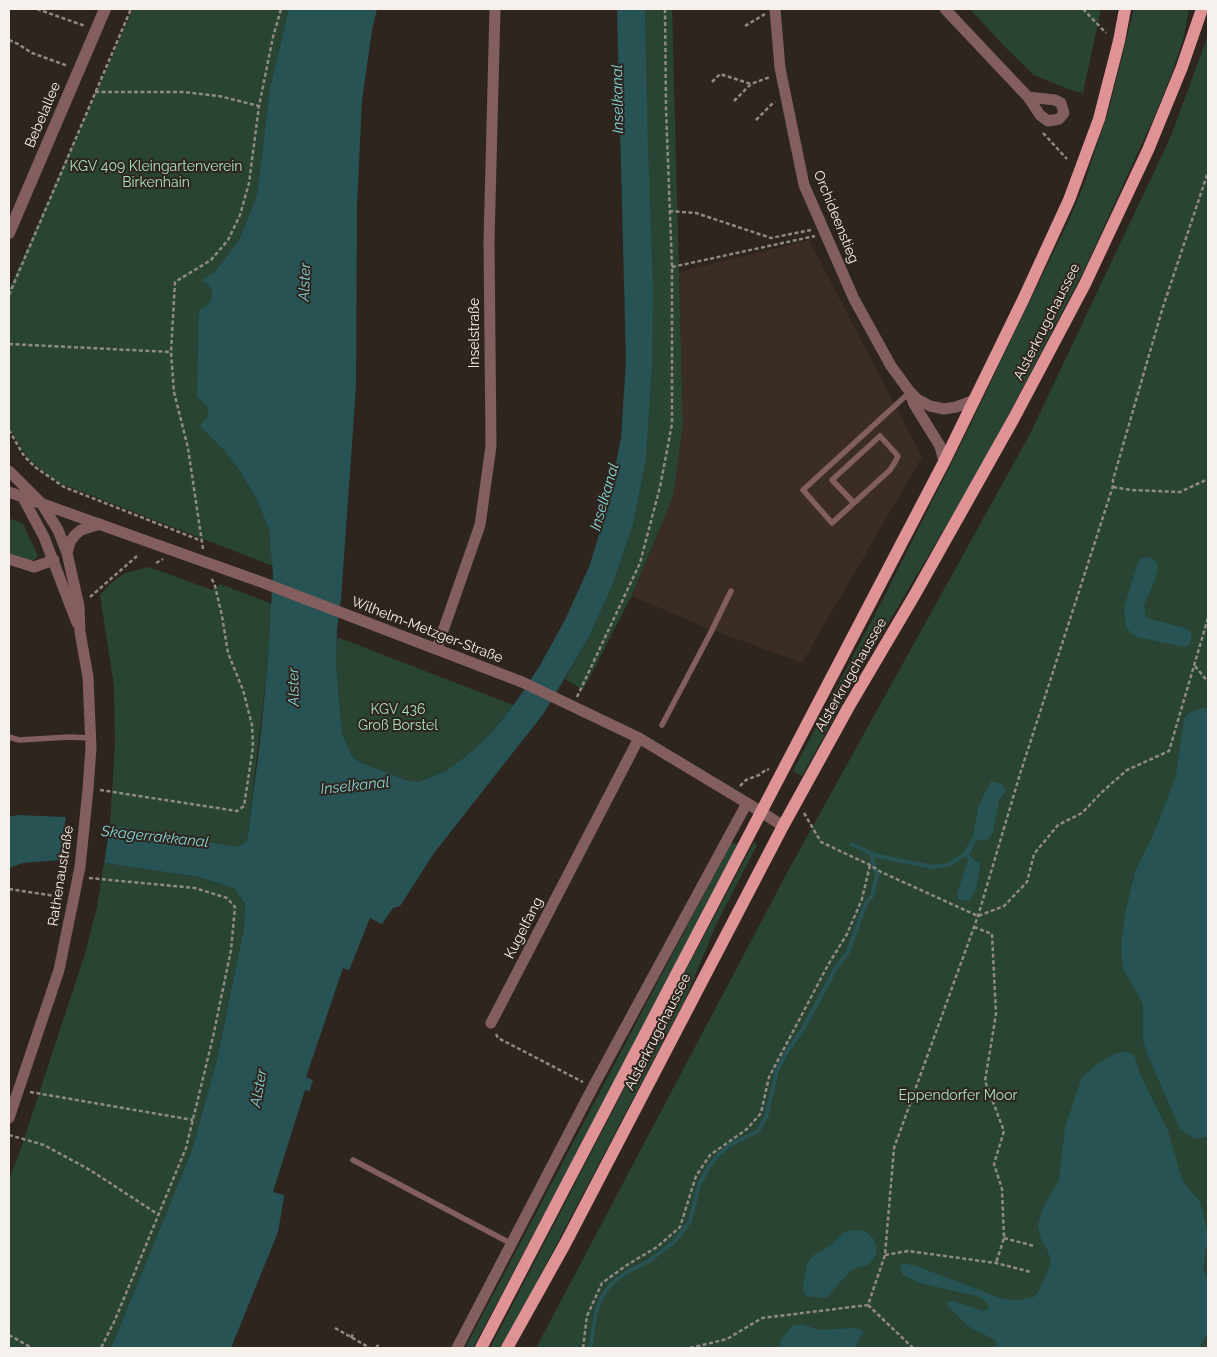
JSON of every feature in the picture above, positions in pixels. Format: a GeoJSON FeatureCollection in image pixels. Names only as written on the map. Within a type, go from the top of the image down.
{"type":"FeatureCollection","features":[{"type":"Feature","properties":{"kind":"main road","name":"Alsterkrugchaussee"},"geometry":{"type":"LineString","coordinates":[[480,1348],[762,812],[975,400],[1023,300],[1081,170],[1099,119],[1125,9]]}},
{"type":"Feature","properties":{"kind":"main road","name":"Alsterkrugchaussee"},"geometry":{"type":"LineString","coordinates":[[507,1348],[565,1244],[782,826],[1014,418],[1085,284],[1148,150],[1182,68],[1202,9]]}},
{"type":"Feature","properties":{"kind":"street","name":"Bebelallee"},"geometry":{"type":"LineString","coordinates":[[9,233],[105,9]]}},
{"type":"Feature","properties":{"kind":"street","name":"Inselstraße"},"geometry":{"type":"LineString","coordinates":[[436,648],[480,525],[491,446],[489,241],[495,9]]}},
{"type":"Feature","properties":{"kind":"street"},"geometry":{"type":"LineString","coordinates":[[945,9],[1028,97]]}},
{"type":"Feature","properties":{"kind":"street","name":"Orchideenstieg"},"geometry":{"type":"LineString","coordinates":[[775,11],[786,100],[804,185],[854,299],[891,366],[910,392],[921,402],[939,409],[956,407],[975,400]]}},
{"type":"Feature","properties":{"kind":"street","name":"Orchideenstieg"},"geometry":{"type":"LineString","coordinates":[[910,392],[914,404],[940,446],[944,462]]}},
{"type":"Feature","properties":{"kind":"street","name":"Wilhelm-Metzger-Straße"},"geometry":{"type":"LineString","coordinates":[[9,471],[23,498]]}},
{"type":"Feature","properties":{"kind":"street","name":"Wilhelm-Metzger-Straße"},"geometry":{"type":"LineString","coordinates":[[9,471],[42,504]]}},
{"type":"Feature","properties":{"kind":"street","name":"Wilhelm-Metzger-Straße"},"geometry":{"type":"LineString","coordinates":[[9,492],[264,583],[522,682],[639,738],[747,802],[782,826]]}},
{"type":"Feature","properties":{"kind":"street","name":"Rathenaustraße"},"geometry":{"type":"LineString","coordinates":[[23,498],[54,560],[80,632]]}},
{"type":"Feature","properties":{"kind":"street","name":"Rathenaustraße"},"geometry":{"type":"LineString","coordinates":[[9,1118],[59,970],[80,867],[88,789],[90,738],[88,677],[80,632],[79,606],[67,553],[58,530],[42,504]]}},
{"type":"Feature","properties":{"kind":"street"},"geometry":{"type":"LineString","coordinates":[[67,553],[70,542],[75,535],[81,530],[100,524]]}},
{"type":"Feature","properties":{"kind":"street"},"geometry":{"type":"LineString","coordinates":[[9,559],[34,567],[54,560]]}},
{"type":"Feature","properties":{"kind":"street","name":"Kugelfang"},"geometry":{"type":"LineString","coordinates":[[492,1023],[639,738]]}},
{"type":"Feature","properties":{"kind":"street"},"geometry":{"type":"LineString","coordinates":[[457,1348],[593,1087],[747,802]]}},
{"type":"Feature","properties":{"kind":"lane"},"geometry":{"type":"LineString","coordinates":[[854,504],[832,480],[880,436],[898,456],[890,470],[854,504],[832,523],[803,490],[910,392]]}},
{"type":"Feature","properties":{"kind":"lane"},"geometry":{"type":"LineString","coordinates":[[662,725],[731,591]]}},
{"type":"Feature","properties":{"kind":"lane"},"geometry":{"type":"LineString","coordinates":[[9,737],[19,740],[69,737],[90,738]]}},
{"type":"Feature","properties":{"kind":"lane"},"geometry":{"type":"LineString","coordinates":[[353,1160],[512,1244]]}},
{"type":"Feature","properties":{"kind":"path"},"geometry":{"type":"LineString","coordinates":[[37,9],[96,30]]}},
{"type":"Feature","properties":{"kind":"path"},"geometry":{"type":"LineString","coordinates":[[9,295],[130,9]]}},
{"type":"Feature","properties":{"kind":"path"},"geometry":{"type":"LineString","coordinates":[[88,789],[237,811],[244,806],[253,747],[252,725],[243,690],[228,653],[215,586],[204,562],[188,448],[174,392],[171,352],[175,282],[211,260],[228,240],[240,215],[249,183],[258,106],[281,9]]}},
{"type":"Feature","properties":{"kind":"path"},"geometry":{"type":"LineString","coordinates":[[568,703],[640,563],[660,487],[672,424],[672,267],[669,212],[665,9]]}},
{"type":"Feature","properties":{"kind":"path"},"geometry":{"type":"LineString","coordinates":[[1083,9],[1106,33]]}},
{"type":"Feature","properties":{"kind":"path"},"geometry":{"type":"LineString","coordinates":[[745,26],[762,15],[775,11]]}},
{"type":"Feature","properties":{"kind":"path"},"geometry":{"type":"LineString","coordinates":[[9,40],[32,53],[79,70]]}},
{"type":"Feature","properties":{"kind":"path"},"geometry":{"type":"LineString","coordinates":[[712,82],[720,74],[751,84]]}},
{"type":"Feature","properties":{"kind":"path"},"geometry":{"type":"LineString","coordinates":[[734,101],[751,84],[770,77],[782,76]]}},
{"type":"Feature","properties":{"kind":"path"},"geometry":{"type":"LineString","coordinates":[[95,92],[183,92],[219,96],[258,106]]}},
{"type":"Feature","properties":{"kind":"path"},"geometry":{"type":"LineString","coordinates":[[756,120],[773,103],[786,100]]}},
{"type":"Feature","properties":{"kind":"path"},"geometry":{"type":"LineString","coordinates":[[1043,132],[1068,159]]}},
{"type":"Feature","properties":{"kind":"path"},"geometry":{"type":"LineString","coordinates":[[868,1305],[885,1255],[894,1148],[978,916],[1020,774],[1113,486],[1113,480],[1162,310],[1208,172]]}},
{"type":"Feature","properties":{"kind":"path"},"geometry":{"type":"LineString","coordinates":[[669,212],[696,213],[771,238],[823,230]]}},
{"type":"Feature","properties":{"kind":"path"},"geometry":{"type":"LineString","coordinates":[[672,267],[823,230]]}},
{"type":"Feature","properties":{"kind":"path"},"geometry":{"type":"LineString","coordinates":[[9,344],[171,352]]}},
{"type":"Feature","properties":{"kind":"path"},"geometry":{"type":"LineString","coordinates":[[9,430],[24,456],[35,468],[64,487],[202,541]]}},
{"type":"Feature","properties":{"kind":"path"},"geometry":{"type":"LineString","coordinates":[[1113,486],[1131,490],[1180,492],[1208,479]]}},
{"type":"Feature","properties":{"kind":"path"},"geometry":{"type":"LineString","coordinates":[[79,606],[137,556]]}},
{"type":"Feature","properties":{"kind":"path"},"geometry":{"type":"LineString","coordinates":[[803,812],[821,842],[881,872],[978,916],[1004,906],[1027,882],[1034,854],[1058,824],[1082,813],[1127,770],[1169,751],[1208,618]]}},
{"type":"Feature","properties":{"kind":"path"},"geometry":{"type":"LineString","coordinates":[[1195,666],[1208,682]]}},
{"type":"Feature","properties":{"kind":"path"},"geometry":{"type":"LineString","coordinates":[[740,786],[746,780],[759,775],[767,769],[775,773]]}},
{"type":"Feature","properties":{"kind":"path"},"geometry":{"type":"LineString","coordinates":[[583,1348],[587,1316],[602,1284],[627,1265],[657,1247],[680,1227],[696,1176],[710,1155],[747,1129],[761,1112],[769,1077],[828,965],[847,934],[862,899],[870,865]]}},
{"type":"Feature","properties":{"kind":"path"},"geometry":{"type":"LineString","coordinates":[[101,879],[195,888],[227,898],[235,907],[231,950],[213,1037],[186,1148],[115,1320],[101,1348]]}},
{"type":"Feature","properties":{"kind":"path"},"geometry":{"type":"LineString","coordinates":[[9,888],[55,896]]}},
{"type":"Feature","properties":{"kind":"path"},"geometry":{"type":"LineString","coordinates":[[974,927],[992,934],[996,1014],[985,1081],[1004,1131],[994,1164],[1002,1189],[1004,1238],[996,1263]]}},
{"type":"Feature","properties":{"kind":"path"},"geometry":{"type":"LineString","coordinates":[[492,1023],[498,1038],[593,1087]]}},
{"type":"Feature","properties":{"kind":"path"},"geometry":{"type":"LineString","coordinates":[[18,1090],[193,1120]]}},
{"type":"Feature","properties":{"kind":"path"},"geometry":{"type":"LineString","coordinates":[[9,1135],[44,1146],[90,1170],[159,1216]]}},
{"type":"Feature","properties":{"kind":"path"},"geometry":{"type":"LineString","coordinates":[[1004,1238],[1034,1246]]}},
{"type":"Feature","properties":{"kind":"path"},"geometry":{"type":"LineString","coordinates":[[885,1255],[908,1251],[996,1263],[1031,1272]]}},
{"type":"Feature","properties":{"kind":"path"},"geometry":{"type":"LineString","coordinates":[[690,1348],[727,1339],[762,1318],[868,1305]]}},
{"type":"Feature","properties":{"kind":"path"},"geometry":{"type":"LineString","coordinates":[[868,1305],[913,1348]]}},
{"type":"Feature","properties":{"kind":"path"},"geometry":{"type":"LineString","coordinates":[[340,1332],[343,1327]]}},
{"type":"Feature","properties":{"kind":"path"},"geometry":{"type":"LineString","coordinates":[[335,1328],[370,1348]]}},
{"type":"Feature","properties":{"kind":"path"},"geometry":{"type":"LineString","coordinates":[[351,1338],[354,1332]]}},
{"type":"Feature","properties":{"kind":"path"},"geometry":{"type":"LineString","coordinates":[[9,1335],[32,1348]]}},
{"type":"Feature","properties":{"kind":"path"},"geometry":{"type":"LineString","coordinates":[[376,1348],[379,1344]]}},
{"type":"Feature","properties":{"kind":"shaded area"},"geometry":{"type":"Polygon","coordinates":[[[809,240],[922,457],[802,663],[712,630],[632,596],[673,497],[683,425],[679,272],[809,240]]]}},
{"type":"Feature","properties":{"kind":"green space","name":"KGV 409 Kleingartenverein Birkenhain"},"geometry":{"type":"Polygon","coordinates":[[[133,9],[289,9],[270,87],[257,195],[239,240],[215,272],[203,281],[212,292],[211,300],[205,307],[202,400],[208,407],[208,416],[204,422],[238,468],[256,498],[269,529],[273,566],[59,483],[28,459],[9,427],[9,289],[133,9]]]}},
{"type":"Feature","properties":{"kind":"green space"},"geometry":{"type":"Polygon","coordinates":[[[645,9],[672,9],[683,425],[673,497],[632,595],[583,690],[565,679],[589,637],[612,586],[633,525],[646,460],[652,369],[645,9]]]}},
{"type":"Feature","properties":{"kind":"green space"},"geometry":{"type":"Polygon","coordinates":[[[970,9],[1101,9],[1083,93],[1034,75],[970,9]]]}},
{"type":"Feature","properties":{"kind":"green space"},"geometry":{"type":"Polygon","coordinates":[[[1134,9],[1189,9],[1183,40],[1156,113],[1084,270],[1010,412],[968,489],[858,674],[802,776],[793,771],[959,448],[1068,222],[1083,187],[1109,109],[1134,9]]]}},
{"type":"Feature","properties":{"kind":"green space","name":"Eppendorfer Moor"},"geometry":{"type":"Polygon","coordinates":[[[1208,35],[1208,1348],[536,1348],[788,871],[1030,434],[1171,136],[1208,35]]]}},
{"type":"Feature","properties":{"kind":"green space"},"geometry":{"type":"Polygon","coordinates":[[[9,518],[23,524],[38,556],[35,559],[30,561],[9,553],[9,518]]]}},
{"type":"Feature","properties":{"kind":"green space"},"geometry":{"type":"Polygon","coordinates":[[[149,567],[212,590],[220,584],[272,604],[268,660],[247,841],[237,847],[110,825],[115,743],[114,686],[100,595],[110,584],[125,573],[149,567]]]}},
{"type":"Feature","properties":{"kind":"green space","name":"KGV 436 Groß Borstel"},"geometry":{"type":"Polygon","coordinates":[[[337,637],[513,705],[492,732],[471,752],[446,771],[418,782],[359,762],[352,756],[342,732],[336,664],[337,637]]]}},
{"type":"Feature","properties":{"kind":"green space"},"geometry":{"type":"Polygon","coordinates":[[[754,842],[757,845],[716,925],[684,1002],[522,1310],[500,1348],[490,1348],[681,979],[754,842]]]}},
{"type":"Feature","properties":{"kind":"green space"},"geometry":{"type":"Polygon","coordinates":[[[731,843],[740,845],[473,1348],[465,1348],[731,843]]]}},
{"type":"Feature","properties":{"kind":"green space"},"geometry":{"type":"Polygon","coordinates":[[[104,863],[198,877],[234,888],[245,904],[244,928],[217,1059],[192,1150],[111,1348],[9,1348],[9,1180],[85,954],[97,907],[104,863]]]}},
{"type":"Feature","properties":{"kind":"water"},"geometry":{"type":"Polygon","coordinates":[[[289,9],[377,9],[372,30],[362,100],[357,204],[356,386],[341,600],[337,629],[336,664],[342,732],[352,756],[359,762],[407,780],[418,782],[446,771],[471,752],[492,732],[518,699],[539,667],[565,620],[589,567],[606,513],[621,438],[626,361],[617,9],[645,9],[653,292],[652,369],[646,460],[633,525],[612,586],[589,637],[544,713],[434,853],[400,906],[393,908],[382,924],[370,918],[341,990],[293,1144],[278,1232],[231,1348],[111,1348],[192,1150],[217,1059],[244,928],[245,904],[234,888],[198,877],[104,863],[60,860],[23,863],[9,868],[9,817],[17,815],[65,817],[237,847],[247,841],[260,742],[268,660],[273,574],[269,529],[256,498],[238,468],[223,449],[200,426],[208,416],[208,407],[197,397],[199,310],[205,307],[211,300],[212,292],[202,280],[215,272],[239,240],[257,195],[270,87],[289,9]]]}},
{"type":"Feature","properties":{"kind":"water"},"geometry":{"type":"Polygon","coordinates":[[[1149,557],[1156,561],[1158,568],[1144,605],[1146,618],[1185,628],[1191,632],[1190,644],[1185,647],[1137,637],[1126,627],[1124,608],[1138,562],[1142,558],[1149,557]]]}},
{"type":"Feature","properties":{"kind":"water"},"geometry":{"type":"Polygon","coordinates":[[[1205,708],[1208,710],[1208,1136],[1194,1139],[1180,1129],[1149,1058],[1143,1041],[1143,1004],[1123,968],[1121,946],[1125,915],[1135,872],[1154,833],[1176,776],[1184,719],[1195,710],[1205,708]]]}},
{"type":"Feature","properties":{"kind":"water"},"geometry":{"type":"Polygon","coordinates":[[[991,781],[1002,784],[1006,791],[999,800],[993,831],[989,839],[976,841],[969,855],[979,862],[980,868],[976,889],[970,900],[963,901],[958,898],[957,894],[968,860],[963,853],[973,837],[978,807],[991,781]]]}},
{"type":"Feature","properties":{"kind":"water"},"geometry":{"type":"Polygon","coordinates":[[[1129,1052],[1135,1057],[1140,1074],[1168,1131],[1184,1183],[1200,1202],[1208,1234],[1203,1269],[1208,1279],[1208,1332],[1199,1348],[993,1348],[996,1346],[996,1340],[972,1329],[948,1307],[947,1302],[953,1301],[984,1311],[988,1309],[989,1305],[980,1297],[920,1283],[903,1275],[900,1266],[902,1263],[916,1266],[1003,1299],[1017,1300],[1034,1297],[1039,1291],[1051,1261],[1047,1249],[1042,1242],[1038,1225],[1042,1210],[1059,1180],[1065,1128],[1082,1077],[1099,1063],[1116,1053],[1129,1052]]]}},
{"type":"Feature","properties":{"kind":"water"},"geometry":{"type":"Polygon","coordinates":[[[865,1231],[873,1238],[877,1252],[874,1258],[868,1265],[852,1269],[826,1298],[806,1296],[803,1284],[807,1264],[814,1255],[831,1245],[844,1232],[865,1231]]]}},
{"type":"Feature","properties":{"kind":"water"},"geometry":{"type":"Polygon","coordinates":[[[803,1324],[818,1330],[855,1328],[862,1330],[863,1334],[859,1338],[856,1348],[780,1348],[780,1341],[792,1326],[803,1324]]]}},
{"type":"Feature","properties":{"kind":"pier"},"geometry":{"type":"Polygon","coordinates":[[[66,815],[110,823],[104,865],[61,862],[66,815]]]}},
{"type":"Feature","properties":{"kind":"pier"},"geometry":{"type":"Polygon","coordinates":[[[343,968],[351,971],[315,1081],[306,1077],[343,968]]]}},
{"type":"Feature","properties":{"kind":"pier"},"geometry":{"type":"Polygon","coordinates":[[[305,1090],[312,1092],[295,1145],[287,1196],[273,1192],[305,1090]]]}},
{"type":"Feature","properties":{"kind":"waterway"},"geometry":{"type":"LineString","coordinates":[[851,844],[878,856],[932,867],[948,865],[964,855]]}},
{"type":"Feature","properties":{"kind":"waterway"},"geometry":{"type":"LineString","coordinates":[[590,1348],[596,1312],[601,1298],[611,1284],[627,1272],[649,1261],[674,1242],[690,1221],[699,1185],[708,1168],[719,1154],[730,1145],[758,1131],[766,1117],[777,1070],[803,1029],[837,966],[848,952],[866,903],[872,896],[877,876],[871,853]]}},
{"type":"Feature","properties":{"kind":"water label","name":"Inselkanal"},"geometry":{"type":"Point","coordinates":[618,99]}},
{"type":"Feature","properties":{"kind":"water label","name":"Alster"},"geometry":{"type":"Point","coordinates":[305,282]}},
{"type":"Feature","properties":{"kind":"water label","name":"Inselkanal"},"geometry":{"type":"Point","coordinates":[605,497]}},
{"type":"Feature","properties":{"kind":"water label","name":"Alster"},"geometry":{"type":"Point","coordinates":[294,687]}},
{"type":"Feature","properties":{"kind":"water label","name":"Inselkanal"},"geometry":{"type":"Point","coordinates":[355,786]}},
{"type":"Feature","properties":{"kind":"water label","name":"Skagerrakkanal"},"geometry":{"type":"Point","coordinates":[155,837]}},
{"type":"Feature","properties":{"kind":"water label","name":"Alster"},"geometry":{"type":"Point","coordinates":[259,1088]}}]}
